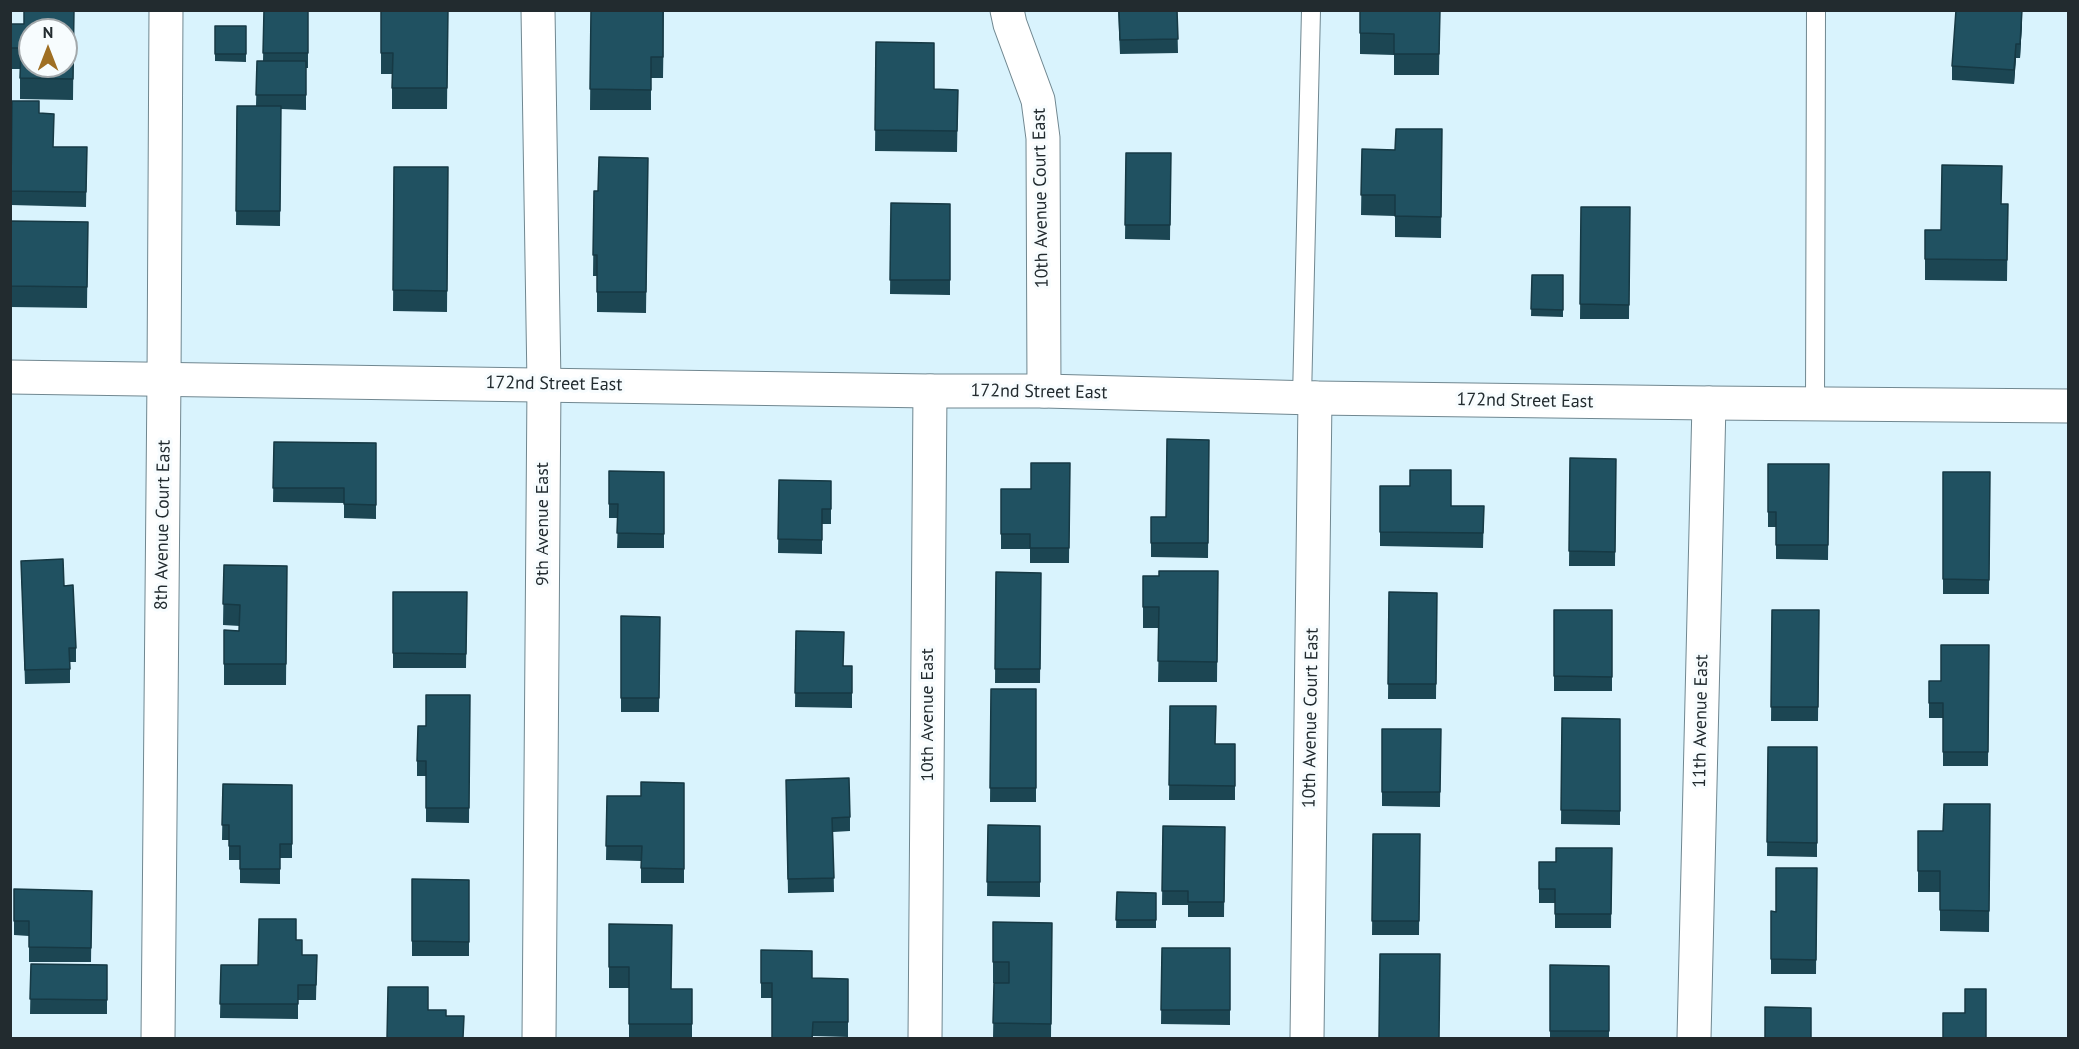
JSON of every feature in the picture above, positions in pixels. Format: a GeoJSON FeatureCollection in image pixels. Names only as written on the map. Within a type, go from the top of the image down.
{"type":"FeatureCollection","features":[{"type":"Feature","properties":{"kind":"street","name":"8th Avenue Court East"},"geometry":{"type":"LineString","coordinates":[[158,1038],[165,378],[166,10]]}},
{"type":"Feature","properties":{"kind":"street","name":"9th Avenue East"},"geometry":{"type":"LineString","coordinates":[[538,10],[544,384],[539,1038]]}},
{"type":"Feature","properties":{"kind":"street","name":"10th Avenue Court East"},"geometry":{"type":"LineString","coordinates":[[1007,10],[1038,100],[1043,138],[1044,391]]}},
{"type":"Feature","properties":{"kind":"street","name":"172nd Street East"},"geometry":{"type":"LineString","coordinates":[[10,377],[1044,391],[1309,398],[2068,406]]}},
{"type":"Feature","properties":{"kind":"street","name":"10th Avenue East"},"geometry":{"type":"LineString","coordinates":[[925,1038],[930,391]]}},
{"type":"Feature","properties":{"kind":"street","name":"10th Avenue Court East"},"geometry":{"type":"LineString","coordinates":[[1307,1038],[1309,398]]}},
{"type":"Feature","properties":{"kind":"street","name":"11th Avenue East"},"geometry":{"type":"LineString","coordinates":[[1694,1038],[1709,403]]}},
{"type":"Feature","properties":{"kind":"lane"},"geometry":{"type":"LineString","coordinates":[[1309,398],[1311,10]]}},
{"type":"Feature","properties":{"kind":"lane"},"geometry":{"type":"LineString","coordinates":[[1815,404],[1816,10]]}},
{"type":"Feature","properties":{"kind":"building"},"geometry":{"type":"Polygon","coordinates":[[[24,10],[74,10],[74,18],[24,18],[24,10]]]}},
{"type":"Feature","properties":{"kind":"building"},"geometry":{"type":"Polygon","coordinates":[[[264,10],[308,10],[308,53],[263,53],[264,10]]]}},
{"type":"Feature","properties":{"kind":"building"},"geometry":{"type":"Polygon","coordinates":[[[381,10],[448,10],[447,88],[392,88],[393,53],[381,53],[381,10]]]}},
{"type":"Feature","properties":{"kind":"building"},"geometry":{"type":"Polygon","coordinates":[[[591,10],[663,10],[663,57],[651,57],[651,90],[590,89],[591,10]]]}},
{"type":"Feature","properties":{"kind":"building"},"geometry":{"type":"Polygon","coordinates":[[[1119,10],[1177,10],[1178,39],[1120,40],[1119,10]]]}},
{"type":"Feature","properties":{"kind":"building"},"geometry":{"type":"Polygon","coordinates":[[[1360,10],[1440,10],[1439,54],[1394,54],[1394,34],[1360,33],[1360,10]]]}},
{"type":"Feature","properties":{"kind":"building"},"geometry":{"type":"Polygon","coordinates":[[[1956,10],[2022,10],[2020,44],[2016,44],[2014,70],[1952,66],[1956,10]]]}},
{"type":"Feature","properties":{"kind":"building"},"geometry":{"type":"Polygon","coordinates":[[[10,24],[18,24],[18,48],[10,48],[10,24]]]}},
{"type":"Feature","properties":{"kind":"building"},"geometry":{"type":"Polygon","coordinates":[[[215,26],[246,26],[246,54],[215,54],[215,26]]]}},
{"type":"Feature","properties":{"kind":"building"},"geometry":{"type":"Polygon","coordinates":[[[876,42],[934,43],[934,89],[958,90],[957,131],[875,130],[876,42]]]}},
{"type":"Feature","properties":{"kind":"building"},"geometry":{"type":"Polygon","coordinates":[[[257,61],[306,61],[306,95],[256,95],[257,61]]]}},
{"type":"Feature","properties":{"kind":"building"},"geometry":{"type":"Polygon","coordinates":[[[20,78],[73,78],[73,79],[20,78]]]}},
{"type":"Feature","properties":{"kind":"building"},"geometry":{"type":"Polygon","coordinates":[[[12,101],[39,101],[39,113],[54,114],[53,147],[87,147],[86,192],[11,191],[12,101]]]}},
{"type":"Feature","properties":{"kind":"building"},"geometry":{"type":"Polygon","coordinates":[[[237,106],[281,106],[280,211],[236,211],[237,106]]]}},
{"type":"Feature","properties":{"kind":"building"},"geometry":{"type":"Polygon","coordinates":[[[1396,129],[1442,129],[1441,217],[1395,216],[1395,195],[1361,195],[1362,149],[1395,150],[1396,129]]]}},
{"type":"Feature","properties":{"kind":"building"},"geometry":{"type":"Polygon","coordinates":[[[1126,153],[1171,153],[1170,225],[1125,225],[1126,153]]]}},
{"type":"Feature","properties":{"kind":"building"},"geometry":{"type":"Polygon","coordinates":[[[599,157],[648,158],[646,292],[597,292],[597,255],[593,255],[594,191],[598,191],[599,157]]]}},
{"type":"Feature","properties":{"kind":"building"},"geometry":{"type":"Polygon","coordinates":[[[1942,165],[2002,166],[2001,204],[2008,204],[2007,260],[1925,259],[1925,230],[1941,230],[1942,165]]]}},
{"type":"Feature","properties":{"kind":"building"},"geometry":{"type":"Polygon","coordinates":[[[394,167],[448,167],[447,291],[393,290],[394,167]]]}},
{"type":"Feature","properties":{"kind":"building"},"geometry":{"type":"Polygon","coordinates":[[[891,203],[950,204],[950,280],[890,280],[891,203]]]}},
{"type":"Feature","properties":{"kind":"building"},"geometry":{"type":"Polygon","coordinates":[[[1581,207],[1630,207],[1629,305],[1580,304],[1581,207]]]}},
{"type":"Feature","properties":{"kind":"building"},"geometry":{"type":"Polygon","coordinates":[[[10,221],[88,222],[87,287],[10,286],[10,221]]]}},
{"type":"Feature","properties":{"kind":"building"},"geometry":{"type":"Polygon","coordinates":[[[1532,275],[1563,275],[1563,310],[1531,309],[1532,275]]]}},
{"type":"Feature","properties":{"kind":"building"},"geometry":{"type":"Polygon","coordinates":[[[1167,439],[1209,440],[1208,543],[1151,543],[1151,517],[1166,517],[1167,439]]]}},
{"type":"Feature","properties":{"kind":"building"},"geometry":{"type":"Polygon","coordinates":[[[274,442],[376,443],[376,505],[344,504],[344,488],[273,488],[274,442]]]}},
{"type":"Feature","properties":{"kind":"building"},"geometry":{"type":"Polygon","coordinates":[[[1570,458],[1616,459],[1615,552],[1569,551],[1570,458]]]}},
{"type":"Feature","properties":{"kind":"building"},"geometry":{"type":"Polygon","coordinates":[[[1031,463],[1070,463],[1069,548],[1030,548],[1030,534],[1001,534],[1001,489],[1031,489],[1031,463]]]}},
{"type":"Feature","properties":{"kind":"building"},"geometry":{"type":"Polygon","coordinates":[[[1768,464],[1829,464],[1828,545],[1776,545],[1776,512],[1768,512],[1768,464]]]}},
{"type":"Feature","properties":{"kind":"building"},"geometry":{"type":"Polygon","coordinates":[[[1410,470],[1451,470],[1451,506],[1484,506],[1483,533],[1380,532],[1380,486],[1410,486],[1410,470]]]}},
{"type":"Feature","properties":{"kind":"building"},"geometry":{"type":"Polygon","coordinates":[[[609,471],[664,472],[664,534],[617,533],[618,504],[609,504],[609,471]]]}},
{"type":"Feature","properties":{"kind":"building"},"geometry":{"type":"Polygon","coordinates":[[[1943,472],[1990,472],[1989,580],[1943,579],[1943,472]]]}},
{"type":"Feature","properties":{"kind":"building"},"geometry":{"type":"Polygon","coordinates":[[[779,480],[831,481],[831,509],[822,509],[822,540],[778,539],[779,480]]]}},
{"type":"Feature","properties":{"kind":"building"},"geometry":{"type":"Polygon","coordinates":[[[63,559],[64,586],[73,585],[76,648],[69,648],[70,669],[25,670],[21,561],[63,559]]]}},
{"type":"Feature","properties":{"kind":"building"},"geometry":{"type":"Polygon","coordinates":[[[224,565],[287,566],[286,664],[224,664],[224,630],[239,631],[240,605],[223,604],[224,565]]]}},
{"type":"Feature","properties":{"kind":"building"},"geometry":{"type":"Polygon","coordinates":[[[1159,571],[1218,571],[1217,662],[1158,661],[1159,607],[1143,607],[1143,576],[1159,576],[1159,571]]]}},
{"type":"Feature","properties":{"kind":"building"},"geometry":{"type":"Polygon","coordinates":[[[996,572],[1041,573],[1040,669],[995,669],[996,572]]]}},
{"type":"Feature","properties":{"kind":"building"},"geometry":{"type":"Polygon","coordinates":[[[393,592],[467,592],[466,654],[393,653],[393,592]]]}},
{"type":"Feature","properties":{"kind":"building"},"geometry":{"type":"Polygon","coordinates":[[[1389,592],[1437,593],[1436,684],[1388,684],[1389,592]]]}},
{"type":"Feature","properties":{"kind":"building"},"geometry":{"type":"Polygon","coordinates":[[[1554,610],[1612,610],[1612,677],[1554,676],[1554,610]]]}},
{"type":"Feature","properties":{"kind":"building"},"geometry":{"type":"Polygon","coordinates":[[[1772,610],[1819,610],[1818,707],[1771,707],[1772,610]]]}},
{"type":"Feature","properties":{"kind":"building"},"geometry":{"type":"Polygon","coordinates":[[[621,616],[660,617],[659,698],[621,698],[621,616]]]}},
{"type":"Feature","properties":{"kind":"building"},"geometry":{"type":"Polygon","coordinates":[[[796,631],[844,632],[843,666],[852,666],[852,693],[795,693],[796,631]]]}},
{"type":"Feature","properties":{"kind":"building"},"geometry":{"type":"Polygon","coordinates":[[[1941,645],[1989,645],[1988,752],[1943,752],[1943,703],[1929,703],[1929,681],[1941,681],[1941,645]]]}},
{"type":"Feature","properties":{"kind":"building"},"geometry":{"type":"Polygon","coordinates":[[[991,689],[1036,689],[1036,788],[990,788],[991,689]]]}},
{"type":"Feature","properties":{"kind":"building"},"geometry":{"type":"Polygon","coordinates":[[[426,695],[470,695],[469,808],[426,808],[426,761],[417,761],[418,726],[426,726],[426,695]]]}},
{"type":"Feature","properties":{"kind":"building"},"geometry":{"type":"Polygon","coordinates":[[[1170,706],[1216,706],[1215,744],[1235,744],[1235,786],[1169,785],[1170,706]]]}},
{"type":"Feature","properties":{"kind":"building"},"geometry":{"type":"Polygon","coordinates":[[[1562,718],[1620,719],[1620,811],[1561,810],[1562,718]]]}},
{"type":"Feature","properties":{"kind":"building"},"geometry":{"type":"Polygon","coordinates":[[[1382,729],[1441,729],[1440,792],[1382,792],[1382,729]]]}},
{"type":"Feature","properties":{"kind":"building"},"geometry":{"type":"Polygon","coordinates":[[[1768,747],[1817,747],[1817,843],[1767,842],[1768,747]]]}},
{"type":"Feature","properties":{"kind":"building"},"geometry":{"type":"Polygon","coordinates":[[[849,778],[850,817],[832,818],[834,878],[788,879],[786,780],[849,778]]]}},
{"type":"Feature","properties":{"kind":"building"},"geometry":{"type":"Polygon","coordinates":[[[641,782],[684,783],[684,869],[641,868],[642,846],[606,846],[607,796],[641,796],[641,782]]]}},
{"type":"Feature","properties":{"kind":"building"},"geometry":{"type":"Polygon","coordinates":[[[223,784],[292,785],[292,844],[280,844],[280,869],[240,869],[240,846],[229,846],[229,825],[222,825],[223,784]]]}},
{"type":"Feature","properties":{"kind":"building"},"geometry":{"type":"Polygon","coordinates":[[[1944,804],[1990,804],[1989,911],[1940,910],[1940,871],[1918,871],[1918,831],[1943,831],[1944,804]]]}},
{"type":"Feature","properties":{"kind":"building"},"geometry":{"type":"Polygon","coordinates":[[[988,825],[1040,826],[1040,882],[987,882],[988,825]]]}},
{"type":"Feature","properties":{"kind":"building"},"geometry":{"type":"Polygon","coordinates":[[[1163,826],[1225,827],[1224,902],[1188,902],[1188,891],[1162,891],[1163,826]]]}},
{"type":"Feature","properties":{"kind":"building"},"geometry":{"type":"Polygon","coordinates":[[[1373,834],[1420,834],[1419,921],[1372,921],[1373,834]]]}},
{"type":"Feature","properties":{"kind":"building"},"geometry":{"type":"Polygon","coordinates":[[[1556,848],[1612,848],[1611,914],[1555,914],[1555,889],[1539,889],[1539,862],[1556,862],[1556,848]]]}},
{"type":"Feature","properties":{"kind":"building"},"geometry":{"type":"Polygon","coordinates":[[[1776,868],[1817,868],[1816,960],[1771,959],[1771,911],[1776,912],[1776,868]]]}},
{"type":"Feature","properties":{"kind":"building"},"geometry":{"type":"Polygon","coordinates":[[[412,879],[469,880],[469,942],[412,941],[412,879]]]}},
{"type":"Feature","properties":{"kind":"building"},"geometry":{"type":"Polygon","coordinates":[[[14,889],[92,891],[91,948],[29,947],[29,921],[14,921],[14,889]]]}},
{"type":"Feature","properties":{"kind":"building"},"geometry":{"type":"Polygon","coordinates":[[[1117,892],[1156,893],[1156,920],[1116,920],[1117,892]]]}},
{"type":"Feature","properties":{"kind":"building"},"geometry":{"type":"Polygon","coordinates":[[[259,919],[296,919],[296,940],[302,940],[302,955],[317,955],[316,985],[298,985],[298,1004],[220,1004],[221,965],[258,965],[259,919]]]}},
{"type":"Feature","properties":{"kind":"building"},"geometry":{"type":"Polygon","coordinates":[[[993,922],[1052,923],[1051,1024],[993,1023],[994,983],[1009,983],[1009,962],[993,962],[993,922]]]}},
{"type":"Feature","properties":{"kind":"building"},"geometry":{"type":"Polygon","coordinates":[[[609,924],[672,925],[671,989],[692,989],[692,1024],[629,1024],[629,967],[609,967],[609,924]]]}},
{"type":"Feature","properties":{"kind":"building"},"geometry":{"type":"Polygon","coordinates":[[[1162,948],[1230,948],[1230,1010],[1161,1010],[1162,948]]]}},
{"type":"Feature","properties":{"kind":"building"},"geometry":{"type":"Polygon","coordinates":[[[761,950],[812,951],[812,978],[848,979],[848,1022],[813,1022],[812,1038],[772,1038],[772,983],[761,983],[761,950]]]}},
{"type":"Feature","properties":{"kind":"building"},"geometry":{"type":"Polygon","coordinates":[[[1380,954],[1440,954],[1439,1038],[1379,1038],[1380,954]]]}},
{"type":"Feature","properties":{"kind":"building"},"geometry":{"type":"Polygon","coordinates":[[[31,964],[107,965],[107,1000],[30,999],[31,964]]]}},
{"type":"Feature","properties":{"kind":"building"},"geometry":{"type":"Polygon","coordinates":[[[1550,965],[1609,966],[1609,1031],[1550,1031],[1550,965]]]}},
{"type":"Feature","properties":{"kind":"building"},"geometry":{"type":"Polygon","coordinates":[[[388,987],[428,987],[428,1010],[446,1010],[446,1016],[464,1016],[463,1038],[387,1038],[388,987]]]}},
{"type":"Feature","properties":{"kind":"building"},"geometry":{"type":"Polygon","coordinates":[[[1965,989],[1986,989],[1986,1038],[1943,1038],[1943,1013],[1965,1013],[1965,989]]]}},
{"type":"Feature","properties":{"kind":"building"},"geometry":{"type":"Polygon","coordinates":[[[1765,1007],[1811,1008],[1811,1038],[1765,1038],[1765,1007]]]}}]}
